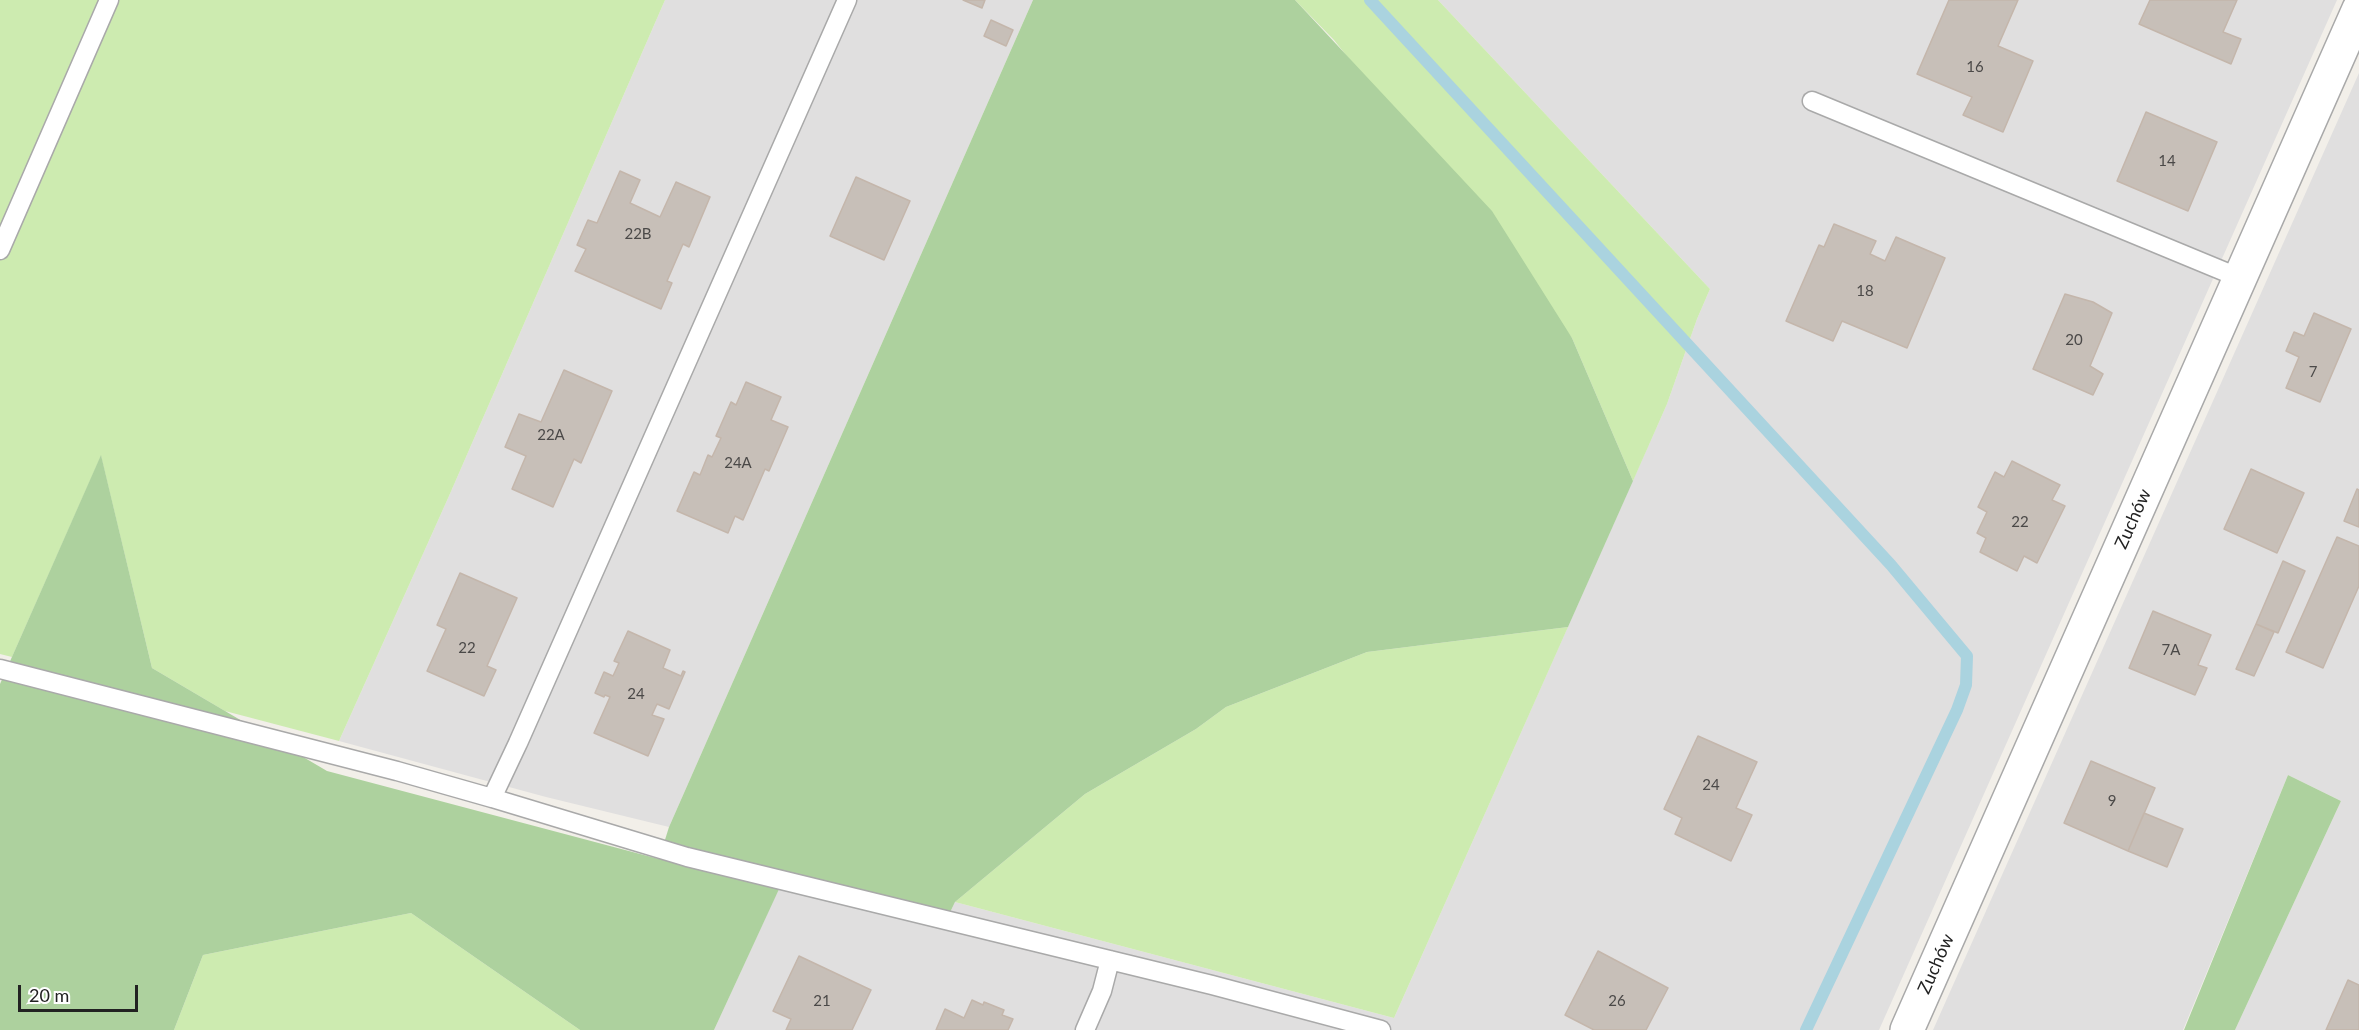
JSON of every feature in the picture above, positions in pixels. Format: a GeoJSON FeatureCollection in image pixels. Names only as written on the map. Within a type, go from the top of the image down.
{"type":"FeatureCollection","features":[{"type":"Feature","properties":{"kind":"street","name":"Zuchów"},"geometry":{"type":"LineString","coordinates":[[1907,1030],[2359,9]]}},
{"type":"Feature","properties":{"kind":"lane"},"geometry":{"type":"LineString","coordinates":[[0,250],[109,0]]}},
{"type":"Feature","properties":{"kind":"lane"},"geometry":{"type":"LineString","coordinates":[[492,798],[847,0]]}},
{"type":"Feature","properties":{"kind":"lane"},"geometry":{"type":"LineString","coordinates":[[1812,102],[2240,278]]}},
{"type":"Feature","properties":{"kind":"lane"},"geometry":{"type":"LineString","coordinates":[[0,669],[397,771],[687,856],[1110,960],[1382,1030]]}},
{"type":"Feature","properties":{"kind":"lane"},"geometry":{"type":"LineString","coordinates":[[1085,1030],[1102,991],[1110,960]]}},
{"type":"Feature","properties":{"kind":"shaded area"},"geometry":{"type":"Polygon","coordinates":[[[665,0],[1033,0],[669,827],[546,797],[339,741],[449,496],[665,0]]]}},
{"type":"Feature","properties":{"kind":"shaded area"},"geometry":{"type":"Polygon","coordinates":[[[1438,0],[2337,0],[1879,1030],[714,1030],[780,886],[942,929],[955,902],[1394,1018],[1667,404],[1710,289],[1438,0]]]}},
{"type":"Feature","properties":{"kind":"shaded area"},"geometry":{"type":"Polygon","coordinates":[[[2359,73],[2359,1030],[2235,1030],[2341,801],[2288,775],[2183,1030],[1933,1030],[2359,73]]]}},
{"type":"Feature","properties":{"kind":"green space"},"geometry":{"type":"Polygon","coordinates":[[[0,0],[665,0],[449,496],[339,741],[225,711],[152,668],[101,456],[12,657],[0,654],[0,0]]]}},
{"type":"Feature","properties":{"kind":"green space"},"geometry":{"type":"Polygon","coordinates":[[[1033,0],[1295,0],[1492,211],[1572,338],[1633,481],[1568,627],[1367,652],[1226,707],[1196,729],[1085,794],[955,902],[942,929],[780,887],[714,1030],[580,1030],[411,913],[203,955],[174,1030],[0,1030],[0,684],[101,455],[152,668],[327,771],[659,859],[669,827],[1033,0]]]}},
{"type":"Feature","properties":{"kind":"green space"},"geometry":{"type":"Polygon","coordinates":[[[1295,0],[1438,0],[1710,289],[1667,404],[1633,481],[1572,338],[1334,40],[1295,0]]]}},
{"type":"Feature","properties":{"kind":"green space"},"geometry":{"type":"Polygon","coordinates":[[[1568,627],[1394,1018],[955,902],[1085,794],[1196,729],[1226,707],[1367,652],[1568,627]]]}},
{"type":"Feature","properties":{"kind":"green space"},"geometry":{"type":"Polygon","coordinates":[[[2288,775],[2341,801],[2235,1030],[2184,1030],[2288,775]]]}},
{"type":"Feature","properties":{"kind":"green space"},"geometry":{"type":"Polygon","coordinates":[[[411,913],[580,1030],[174,1030],[203,955],[411,913]]]}},
{"type":"Feature","properties":{"kind":"building"},"geometry":{"type":"Polygon","coordinates":[[[963,0],[985,0],[982,8],[963,0]]]}},
{"type":"Feature","properties":{"kind":"building"},"geometry":{"type":"Polygon","coordinates":[[[1949,0],[2018,0],[1998,46],[2033,61],[2003,132],[1963,115],[1972,97],[1917,74],[1949,0]]]}},
{"type":"Feature","properties":{"kind":"building"},"geometry":{"type":"Polygon","coordinates":[[[2150,0],[2237,0],[2223,32],[2241,39],[2231,64],[2139,24],[2150,0]]]}},
{"type":"Feature","properties":{"kind":"building"},"geometry":{"type":"Polygon","coordinates":[[[991,20],[1013,30],[1006,46],[984,36],[991,20]]]}},
{"type":"Feature","properties":{"kind":"building"},"geometry":{"type":"Polygon","coordinates":[[[2146,112],[2217,142],[2188,211],[2117,181],[2146,112]]]}},
{"type":"Feature","properties":{"kind":"building"},"geometry":{"type":"Polygon","coordinates":[[[620,171],[640,180],[630,203],[660,217],[676,182],[710,197],[689,247],[683,244],[667,281],[672,283],[661,309],[575,271],[586,249],[577,245],[588,220],[597,223],[620,171]]]}},
{"type":"Feature","properties":{"kind":"building"},"geometry":{"type":"Polygon","coordinates":[[[856,177],[910,201],[884,260],[830,236],[856,177]]]}},
{"type":"Feature","properties":{"kind":"building"},"geometry":{"type":"Polygon","coordinates":[[[1834,224],[1876,241],[1870,254],[1885,261],[1896,237],[1945,258],[1907,348],[1842,321],[1833,341],[1786,321],[1819,245],[1824,247],[1834,224]]]}},
{"type":"Feature","properties":{"kind":"building"},"geometry":{"type":"Polygon","coordinates":[[[2065,294],[2093,302],[2112,313],[2090,366],[2103,374],[2093,395],[2033,369],[2065,294]]]}},
{"type":"Feature","properties":{"kind":"building"},"geometry":{"type":"Polygon","coordinates":[[[2314,313],[2351,329],[2320,402],[2286,388],[2299,357],[2286,351],[2294,332],[2304,336],[2314,313]]]}},
{"type":"Feature","properties":{"kind":"building"},"geometry":{"type":"Polygon","coordinates":[[[564,370],[612,391],[581,463],[574,459],[553,507],[512,489],[526,456],[505,447],[519,414],[541,422],[564,370]]]}},
{"type":"Feature","properties":{"kind":"building"},"geometry":{"type":"Polygon","coordinates":[[[746,382],[781,397],[771,420],[788,427],[769,471],[765,469],[743,520],[735,516],[728,533],[677,511],[694,472],[700,475],[708,455],[712,457],[721,438],[716,436],[731,402],[736,405],[746,382]]]}},
{"type":"Feature","properties":{"kind":"building"},"geometry":{"type":"Polygon","coordinates":[[[2012,461],[2060,485],[2052,500],[2065,506],[2037,563],[2024,556],[2017,571],[1980,552],[1986,538],[1977,533],[1987,512],[1978,507],[1995,472],[2004,477],[2012,461]]]}},
{"type":"Feature","properties":{"kind":"building"},"geometry":{"type":"Polygon","coordinates":[[[2251,469],[2304,493],[2277,553],[2224,529],[2251,469]]]}},
{"type":"Feature","properties":{"kind":"building"},"geometry":{"type":"Polygon","coordinates":[[[2357,489],[2359,490],[2359,527],[2344,521],[2357,489]]]}},
{"type":"Feature","properties":{"kind":"building"},"geometry":{"type":"Polygon","coordinates":[[[2337,537],[2359,546],[2359,586],[2323,668],[2286,652],[2337,537]]]}},
{"type":"Feature","properties":{"kind":"building"},"geometry":{"type":"Polygon","coordinates":[[[2283,561],[2305,571],[2278,633],[2256,624],[2283,561]]]}},
{"type":"Feature","properties":{"kind":"building"},"geometry":{"type":"Polygon","coordinates":[[[460,573],[517,598],[487,666],[496,670],[484,696],[427,671],[446,629],[437,625],[460,573]]]}},
{"type":"Feature","properties":{"kind":"building"},"geometry":{"type":"Polygon","coordinates":[[[2153,611],[2211,635],[2198,665],[2207,668],[2195,695],[2129,668],[2153,611]]]}},
{"type":"Feature","properties":{"kind":"building"},"geometry":{"type":"Polygon","coordinates":[[[2256,624],[2274,632],[2254,676],[2236,669],[2256,624]]]}},
{"type":"Feature","properties":{"kind":"building"},"geometry":{"type":"Polygon","coordinates":[[[628,631],[670,650],[663,668],[681,676],[683,671],[685,672],[669,709],[657,704],[652,715],[664,719],[648,756],[594,733],[610,697],[595,693],[604,672],[613,676],[619,663],[614,661],[628,631]]]}},
{"type":"Feature","properties":{"kind":"building"},"geometry":{"type":"Polygon","coordinates":[[[1698,736],[1757,762],[1736,808],[1752,815],[1731,861],[1675,834],[1682,818],[1664,809],[1698,736]]]}},
{"type":"Feature","properties":{"kind":"building"},"geometry":{"type":"Polygon","coordinates":[[[2091,761],[2155,788],[2128,851],[2064,823],[2091,761]]]}},
{"type":"Feature","properties":{"kind":"building"},"geometry":{"type":"Polygon","coordinates":[[[2144,813],[2183,829],[2167,867],[2128,851],[2144,813]]]}},
{"type":"Feature","properties":{"kind":"building"},"geometry":{"type":"Polygon","coordinates":[[[1598,951],[1668,988],[1646,1030],[1594,1030],[1565,1015],[1598,951]]]}},
{"type":"Feature","properties":{"kind":"building"},"geometry":{"type":"Polygon","coordinates":[[[799,956],[871,990],[852,1030],[786,1030],[791,1019],[773,1011],[799,956]]]}},
{"type":"Feature","properties":{"kind":"building"},"geometry":{"type":"Polygon","coordinates":[[[2348,980],[2359,985],[2359,1030],[2326,1030],[2348,980]]]}},
{"type":"Feature","properties":{"kind":"building"},"geometry":{"type":"Polygon","coordinates":[[[972,1000],[1004,1010],[1002,1015],[1013,1019],[1008,1030],[936,1030],[945,1009],[964,1018],[972,1000]]]}},
{"type":"Feature","properties":{"kind":"waterway"},"geometry":{"type":"LineString","coordinates":[[1370,0],[1891,565],[1967,656],[1966,685],[1957,710],[1806,1030]]}}]}
